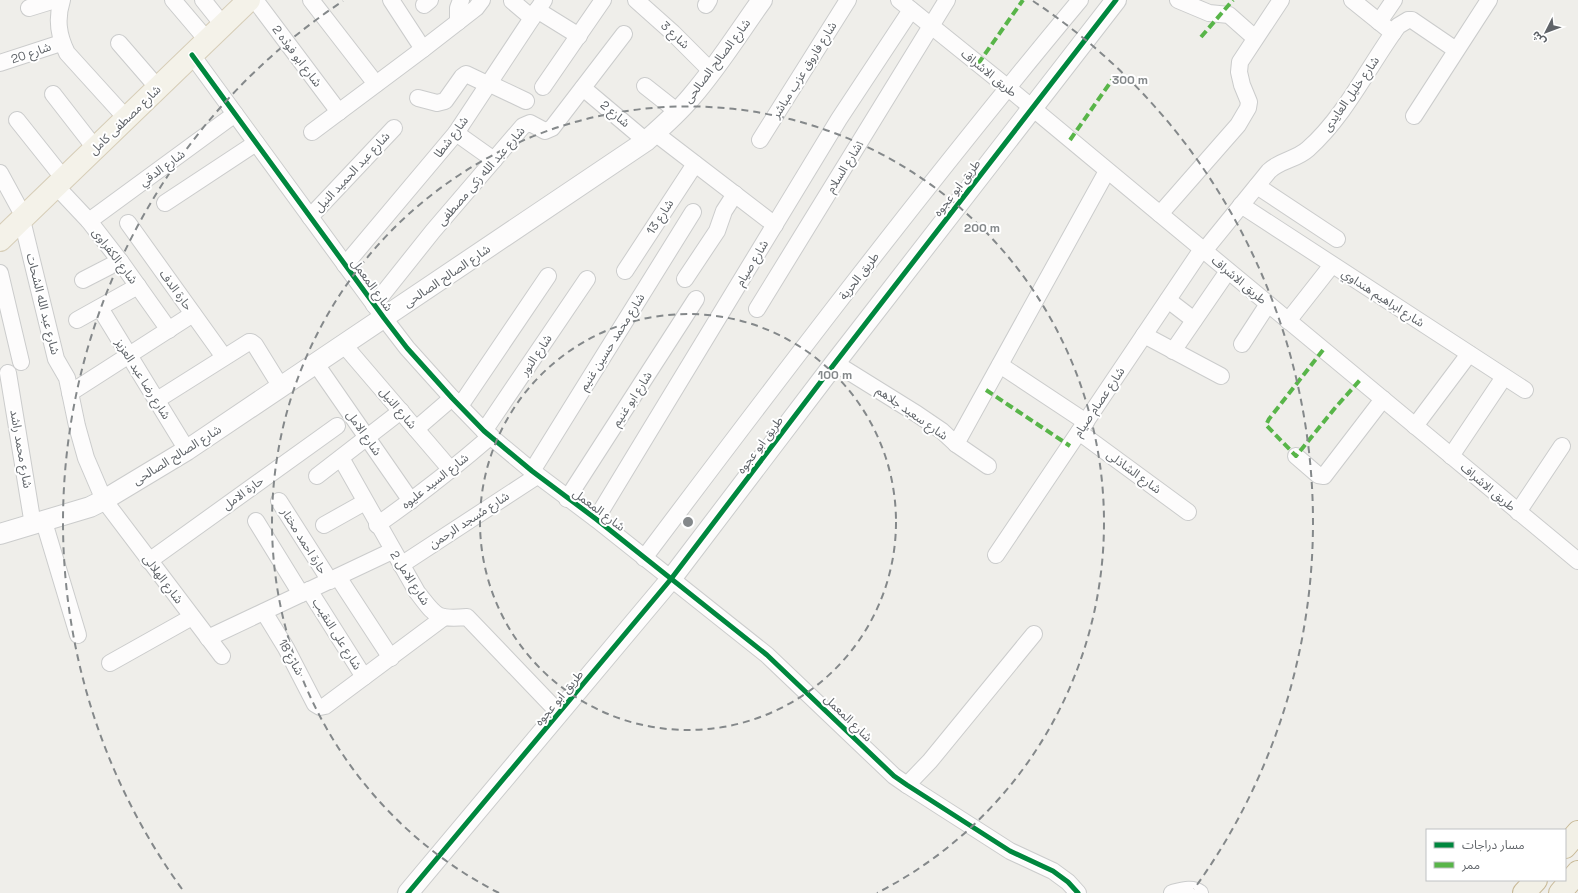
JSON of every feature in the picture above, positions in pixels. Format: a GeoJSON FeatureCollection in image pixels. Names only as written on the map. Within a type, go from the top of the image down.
{"type":"FeatureCollection","features":[{"type":"Feature","properties":{"kind":"highway"},"geometry":{"type":"LineString","coordinates":[[1566,846],[1578,832]]}},
{"type":"Feature","properties":{"kind":"highway"},"geometry":{"type":"LineString","coordinates":[[1560,893],[1578,872]]}},
{"type":"Feature","properties":{"kind":"highway"},"geometry":{"type":"LineString","coordinates":[[1524,893],[1535,881]]}},
{"type":"Feature","properties":{"kind":"main road","name":"شارع مصطفى كامل"},"geometry":{"type":"LineString","coordinates":[[0,240],[249,0]]}},
{"type":"Feature","properties":{"kind":"street"},"geometry":{"type":"LineString","coordinates":[[29,8],[55,0]]}},
{"type":"Feature","properties":{"kind":"street"},"geometry":{"type":"LineString","coordinates":[[62,0],[58,20],[58,31],[61,42],[74,63],[126,118]]}},
{"type":"Feature","properties":{"kind":"street","name":"شارع المعمل"},"geometry":{"type":"LineString","coordinates":[[174,0],[236,114],[256,143],[407,348],[456,402],[488,434],[534,474],[596,519],[772,660],[881,764],[907,785],[1010,851],[1053,871],[1068,882],[1078,893]]}},
{"type":"Feature","properties":{"kind":"street"},"geometry":{"type":"LineString","coordinates":[[203,0],[223,25]]}},
{"type":"Feature","properties":{"kind":"street","name":"شارع ابو فوده 2"},"geometry":{"type":"LineString","coordinates":[[255,0],[339,112]]}},
{"type":"Feature","properties":{"kind":"street"},"geometry":{"type":"LineString","coordinates":[[311,0],[376,84]]}},
{"type":"Feature","properties":{"kind":"street"},"geometry":{"type":"LineString","coordinates":[[391,0],[423,49]]}},
{"type":"Feature","properties":{"kind":"street"},"geometry":{"type":"LineString","coordinates":[[458,22],[458,8],[461,0]]}},
{"type":"Feature","properties":{"kind":"street"},"geometry":{"type":"LineString","coordinates":[[312,132],[458,22],[476,8],[482,0]]}},
{"type":"Feature","properties":{"kind":"street"},"geometry":{"type":"LineString","coordinates":[[543,87],[603,0]]}},
{"type":"Feature","properties":{"kind":"street","name":"شارع 3"},"geometry":{"type":"LineString","coordinates":[[636,0],[712,72]]}},
{"type":"Feature","properties":{"kind":"street","name":"شارع الصالح الصالحى"},"geometry":{"type":"LineString","coordinates":[[0,534],[74,513],[104,500],[187,450],[344,345],[379,312],[651,137],[678,112],[712,72],[762,0]]}},
{"type":"Feature","properties":{"kind":"street","name":"شارع فاروق عزب مباشر"},"geometry":{"type":"LineString","coordinates":[[760,140],[848,0]]}},
{"type":"Feature","properties":{"kind":"street","name":"شارع السلام"},"geometry":{"type":"LineString","coordinates":[[757,309],[947,0]]}},
{"type":"Feature","properties":{"kind":"street","name":"طريق الحرية"},"geometry":{"type":"LineString","coordinates":[[644,558],[784,372],[1007,88],[1080,0]]}},
{"type":"Feature","properties":{"kind":"street"},"geometry":{"type":"LineString","coordinates":[[1178,0],[1209,13],[1229,15],[1255,38]]}},
{"type":"Feature","properties":{"kind":"street"},"geometry":{"type":"LineString","coordinates":[[1160,214],[1238,124],[1248,108],[1249,102],[1242,85],[1239,72],[1240,62],[1281,0]]}},
{"type":"Feature","properties":{"kind":"street"},"geometry":{"type":"LineString","coordinates":[[1352,0],[1393,33]]}},
{"type":"Feature","properties":{"kind":"street"},"geometry":{"type":"LineString","coordinates":[[1379,22],[1394,0]]}},
{"type":"Feature","properties":{"kind":"street"},"geometry":{"type":"LineString","coordinates":[[1414,116],[1489,0]]}},
{"type":"Feature","properties":{"kind":"street"},"geometry":{"type":"LineString","coordinates":[[512,1],[538,9],[578,36]]}},
{"type":"Feature","properties":{"kind":"street","name":"طريق ابو عجوه"},"geometry":{"type":"LineString","coordinates":[[408,893],[671,579],[835,363],[1032,108],[1108,3]]}},
{"type":"Feature","properties":{"kind":"street","name":"طريق الاشراف"},"geometry":{"type":"LineString","coordinates":[[905,5],[1032,108],[1578,561]]}},
{"type":"Feature","properties":{"kind":"street","name":"شارع صيام"},"geometry":{"type":"LineString","coordinates":[[596,519],[839,119],[905,5]]}},
{"type":"Feature","properties":{"kind":"street","name":"شارع شطا"},"geometry":{"type":"LineString","coordinates":[[345,265],[456,133],[538,9]]}},
{"type":"Feature","properties":{"kind":"street","name":"شارع خليل العايدى"},"geometry":{"type":"LineString","coordinates":[[1203,250],[1273,167],[1303,153],[1323,134],[1346,105],[1398,26],[1404,22],[1412,20],[1456,50]]}},
{"type":"Feature","properties":{"kind":"street","name":"شارع عبد الله زكى مصطفى"},"geometry":{"type":"LineString","coordinates":[[379,312],[433,231],[523,126],[530,124],[545,131],[552,128],[624,34]]}},
{"type":"Feature","properties":{"kind":"street","name":"شارع 20"},"geometry":{"type":"LineString","coordinates":[[0,63],[61,42]]}},
{"type":"Feature","properties":{"kind":"street"},"geometry":{"type":"LineString","coordinates":[[118,43],[158,88]]}},
{"type":"Feature","properties":{"kind":"street"},"geometry":{"type":"LineString","coordinates":[[418,98],[437,103],[445,101],[462,77],[466,74],[526,101]]}},
{"type":"Feature","properties":{"kind":"street"},"geometry":{"type":"LineString","coordinates":[[645,86],[678,112]]}},
{"type":"Feature","properties":{"kind":"street","name":"شارع 2"},"geometry":{"type":"LineString","coordinates":[[583,88],[651,137],[695,164],[775,225]]}},
{"type":"Feature","properties":{"kind":"street"},"geometry":{"type":"LineString","coordinates":[[53,94],[96,148]]}},
{"type":"Feature","properties":{"kind":"street","name":"شارع الدقي"},"geometry":{"type":"LineString","coordinates":[[89,222],[236,114]]}},
{"type":"Feature","properties":{"kind":"street","name":"شارع الكفراوى"},"geometry":{"type":"LineString","coordinates":[[17,120],[60,183],[120,261],[169,330]]}},
{"type":"Feature","properties":{"kind":"street","name":"شارع عبد الحميد النيل"},"geometry":{"type":"LineString","coordinates":[[310,217],[394,128]]}},
{"type":"Feature","properties":{"kind":"street"},"geometry":{"type":"LineString","coordinates":[[456,133],[494,160]]}},
{"type":"Feature","properties":{"kind":"street"},"geometry":{"type":"LineString","coordinates":[[165,203],[256,143]]}},
{"type":"Feature","properties":{"kind":"street","name":"شارع 13"},"geometry":{"type":"LineString","coordinates":[[625,271],[695,164]]}},
{"type":"Feature","properties":{"kind":"street"},"geometry":{"type":"LineString","coordinates":[[956,444],[1107,171]]}},
{"type":"Feature","properties":{"kind":"street","name":"شارع عبد الله الشحات"},"geometry":{"type":"LineString","coordinates":[[0,173],[23,218],[56,359],[67,378],[86,458],[104,500]]}},
{"type":"Feature","properties":{"kind":"street"},"geometry":{"type":"LineString","coordinates":[[1257,186],[1337,239]]}},
{"type":"Feature","properties":{"kind":"street"},"geometry":{"type":"LineString","coordinates":[[685,279],[717,231],[724,211],[735,194]]}},
{"type":"Feature","properties":{"kind":"street","name":"شارع ابراهيم هنداوي"},"geometry":{"type":"LineString","coordinates":[[1241,205],[1525,390]]}},
{"type":"Feature","properties":{"kind":"street","name":"شارع محمد حسين غنيم"},"geometry":{"type":"LineString","coordinates":[[534,474],[693,212]]}},
{"type":"Feature","properties":{"kind":"street","name":"حارة الدف"},"geometry":{"type":"LineString","coordinates":[[128,223],[224,357]]}},
{"type":"Feature","properties":{"kind":"street","name":"شارع عصام صيام"},"geometry":{"type":"LineString","coordinates":[[996,555],[1203,250]]}},
{"type":"Feature","properties":{"kind":"street"},"geometry":{"type":"LineString","coordinates":[[83,280],[120,261]]}},
{"type":"Feature","properties":{"kind":"street"},"geometry":{"type":"LineString","coordinates":[[1288,321],[1332,265]]}},
{"type":"Feature","properties":{"kind":"street"},"geometry":{"type":"LineString","coordinates":[[1173,351],[1228,271]]}},
{"type":"Feature","properties":{"kind":"street"},"geometry":{"type":"LineString","coordinates":[[0,272],[21,362]]}},
{"type":"Feature","properties":{"kind":"street"},"geometry":{"type":"LineString","coordinates":[[416,429],[456,402],[548,276]]}},
{"type":"Feature","properties":{"kind":"street","name":"شارع النور"},"geometry":{"type":"LineString","coordinates":[[488,434],[587,279]]}},
{"type":"Feature","properties":{"kind":"street"},"geometry":{"type":"LineString","coordinates":[[77,320],[138,286]]}},
{"type":"Feature","properties":{"kind":"street","name":"شارع ابو غنيم"},"geometry":{"type":"LineString","coordinates":[[568,499],[696,299]]}},
{"type":"Feature","properties":{"kind":"street"},"geometry":{"type":"LineString","coordinates":[[1168,300],[1194,320]]}},
{"type":"Feature","properties":{"kind":"street"},"geometry":{"type":"LineString","coordinates":[[1242,344],[1268,304]]}},
{"type":"Feature","properties":{"kind":"street","name":"شارع رضا عبد العزيز"},"geometry":{"type":"LineString","coordinates":[[100,308],[187,450]]}},
{"type":"Feature","properties":{"kind":"street"},"geometry":{"type":"LineString","coordinates":[[70,393],[193,314]]}},
{"type":"Feature","properties":{"kind":"street"},"geometry":{"type":"LineString","coordinates":[[1144,335],[1220,376]]}},
{"type":"Feature","properties":{"kind":"street"},"geometry":{"type":"LineString","coordinates":[[157,400],[246,343],[252,342],[256,345],[281,387]]}},
{"type":"Feature","properties":{"kind":"street","name":"شارع النيل"},"geometry":{"type":"LineString","coordinates":[[344,345],[451,470]]}},
{"type":"Feature","properties":{"kind":"street"},"geometry":{"type":"LineString","coordinates":[[1415,426],[1469,354]]}},
{"type":"Feature","properties":{"kind":"street","name":"شارع سعيد جلاهم"},"geometry":{"type":"LineString","coordinates":[[835,363],[917,414],[988,466]]}},
{"type":"Feature","properties":{"kind":"street","name":"شارع الامل"},"geometry":{"type":"LineString","coordinates":[[316,364],[411,501]]}},
{"type":"Feature","properties":{"kind":"street","name":"شارع الشاذلى"},"geometry":{"type":"LineString","coordinates":[[1000,365],[1083,427],[1188,512]]}},
{"type":"Feature","properties":{"kind":"street","name":"شارع محمد راشد"},"geometry":{"type":"LineString","coordinates":[[8,373],[38,523],[78,635]]}},
{"type":"Feature","properties":{"kind":"street"},"geometry":{"type":"LineString","coordinates":[[1451,456],[1504,377]]}},
{"type":"Feature","properties":{"kind":"street"},"geometry":{"type":"LineString","coordinates":[[1296,456],[1318,475],[1324,476],[1383,400]]}},
{"type":"Feature","properties":{"kind":"street"},"geometry":{"type":"LineString","coordinates":[[317,476],[401,411]]}},
{"type":"Feature","properties":{"kind":"street","name":"حارة الامل"},"geometry":{"type":"LineString","coordinates":[[149,561],[337,426]]}},
{"type":"Feature","properties":{"kind":"street","name":"شارع السيد عليوه"},"geometry":{"type":"LineString","coordinates":[[377,524],[411,501],[451,470],[488,434]]}},
{"type":"Feature","properties":{"kind":"street"},"geometry":{"type":"LineString","coordinates":[[1518,512],[1562,446]]}},
{"type":"Feature","properties":{"kind":"street","name":"شارع الامل 2"},"geometry":{"type":"LineString","coordinates":[[341,458],[416,592],[432,610],[443,618]]}},
{"type":"Feature","properties":{"kind":"street","name":"شارع مسجد الرحمن"},"geometry":{"type":"LineString","coordinates":[[401,565],[534,474]]}},
{"type":"Feature","properties":{"kind":"street","name":"شارع الهلالى"},"geometry":{"type":"LineString","coordinates":[[104,500],[222,656]]}},
{"type":"Feature","properties":{"kind":"street","name":"حارة احمد مختار"},"geometry":{"type":"LineString","coordinates":[[279,501],[392,658]]}},
{"type":"Feature","properties":{"kind":"street"},"geometry":{"type":"LineString","coordinates":[[324,525],[365,502]]}},
{"type":"Feature","properties":{"kind":"street","name":"شارع على النقيب"},"geometry":{"type":"LineString","coordinates":[[256,521],[364,678]]}},
{"type":"Feature","properties":{"kind":"street"},"geometry":{"type":"LineString","coordinates":[[208,638],[392,551]]}},
{"type":"Feature","properties":{"kind":"street","name":"شارع 18"},"geometry":{"type":"LineString","coordinates":[[264,612],[286,648],[315,704],[320,707],[326,706],[364,678]]}},
{"type":"Feature","properties":{"kind":"street"},"geometry":{"type":"LineString","coordinates":[[364,678],[443,618],[467,616],[559,713]]}},
{"type":"Feature","properties":{"kind":"street"},"geometry":{"type":"LineString","coordinates":[[110,663],[192,617]]}},
{"type":"Feature","properties":{"kind":"street"},"geometry":{"type":"LineString","coordinates":[[907,785],[930,761],[1034,634]]}},
{"type":"Feature","properties":{"kind":"street"},"geometry":{"type":"LineString","coordinates":[[1172,893],[1196,890],[1200,893]]}},
{"type":"Feature","properties":{"kind":"marked path"},"geometry":{"type":"LineString","coordinates":[[978,64],[1023,0]]}},
{"type":"Feature","properties":{"kind":"marked path"},"geometry":{"type":"LineString","coordinates":[[1201,37],[1233,0]]}},
{"type":"Feature","properties":{"kind":"marked path"},"geometry":{"type":"LineString","coordinates":[[1070,140],[1112,80]]}},
{"type":"Feature","properties":{"kind":"marked path"},"geometry":{"type":"LineString","coordinates":[[1323,350],[1269,419],[1266,425],[1296,456],[1360,380]]}},
{"type":"Feature","properties":{"kind":"marked path"},"geometry":{"type":"LineString","coordinates":[[986,390],[1070,446]]}},
{"type":"Feature","properties":{"kind":"cycle path"},"geometry":{"type":"LineString","coordinates":[[408,893],[671,579],[835,363],[1116,0]]}},
{"type":"Feature","properties":{"kind":"cycle path"},"geometry":{"type":"LineString","coordinates":[[192,55],[407,348],[484,431],[532,471],[596,519],[767,655],[894,776],[1010,851],[1053,871],[1068,882],[1078,893]]}}]}
